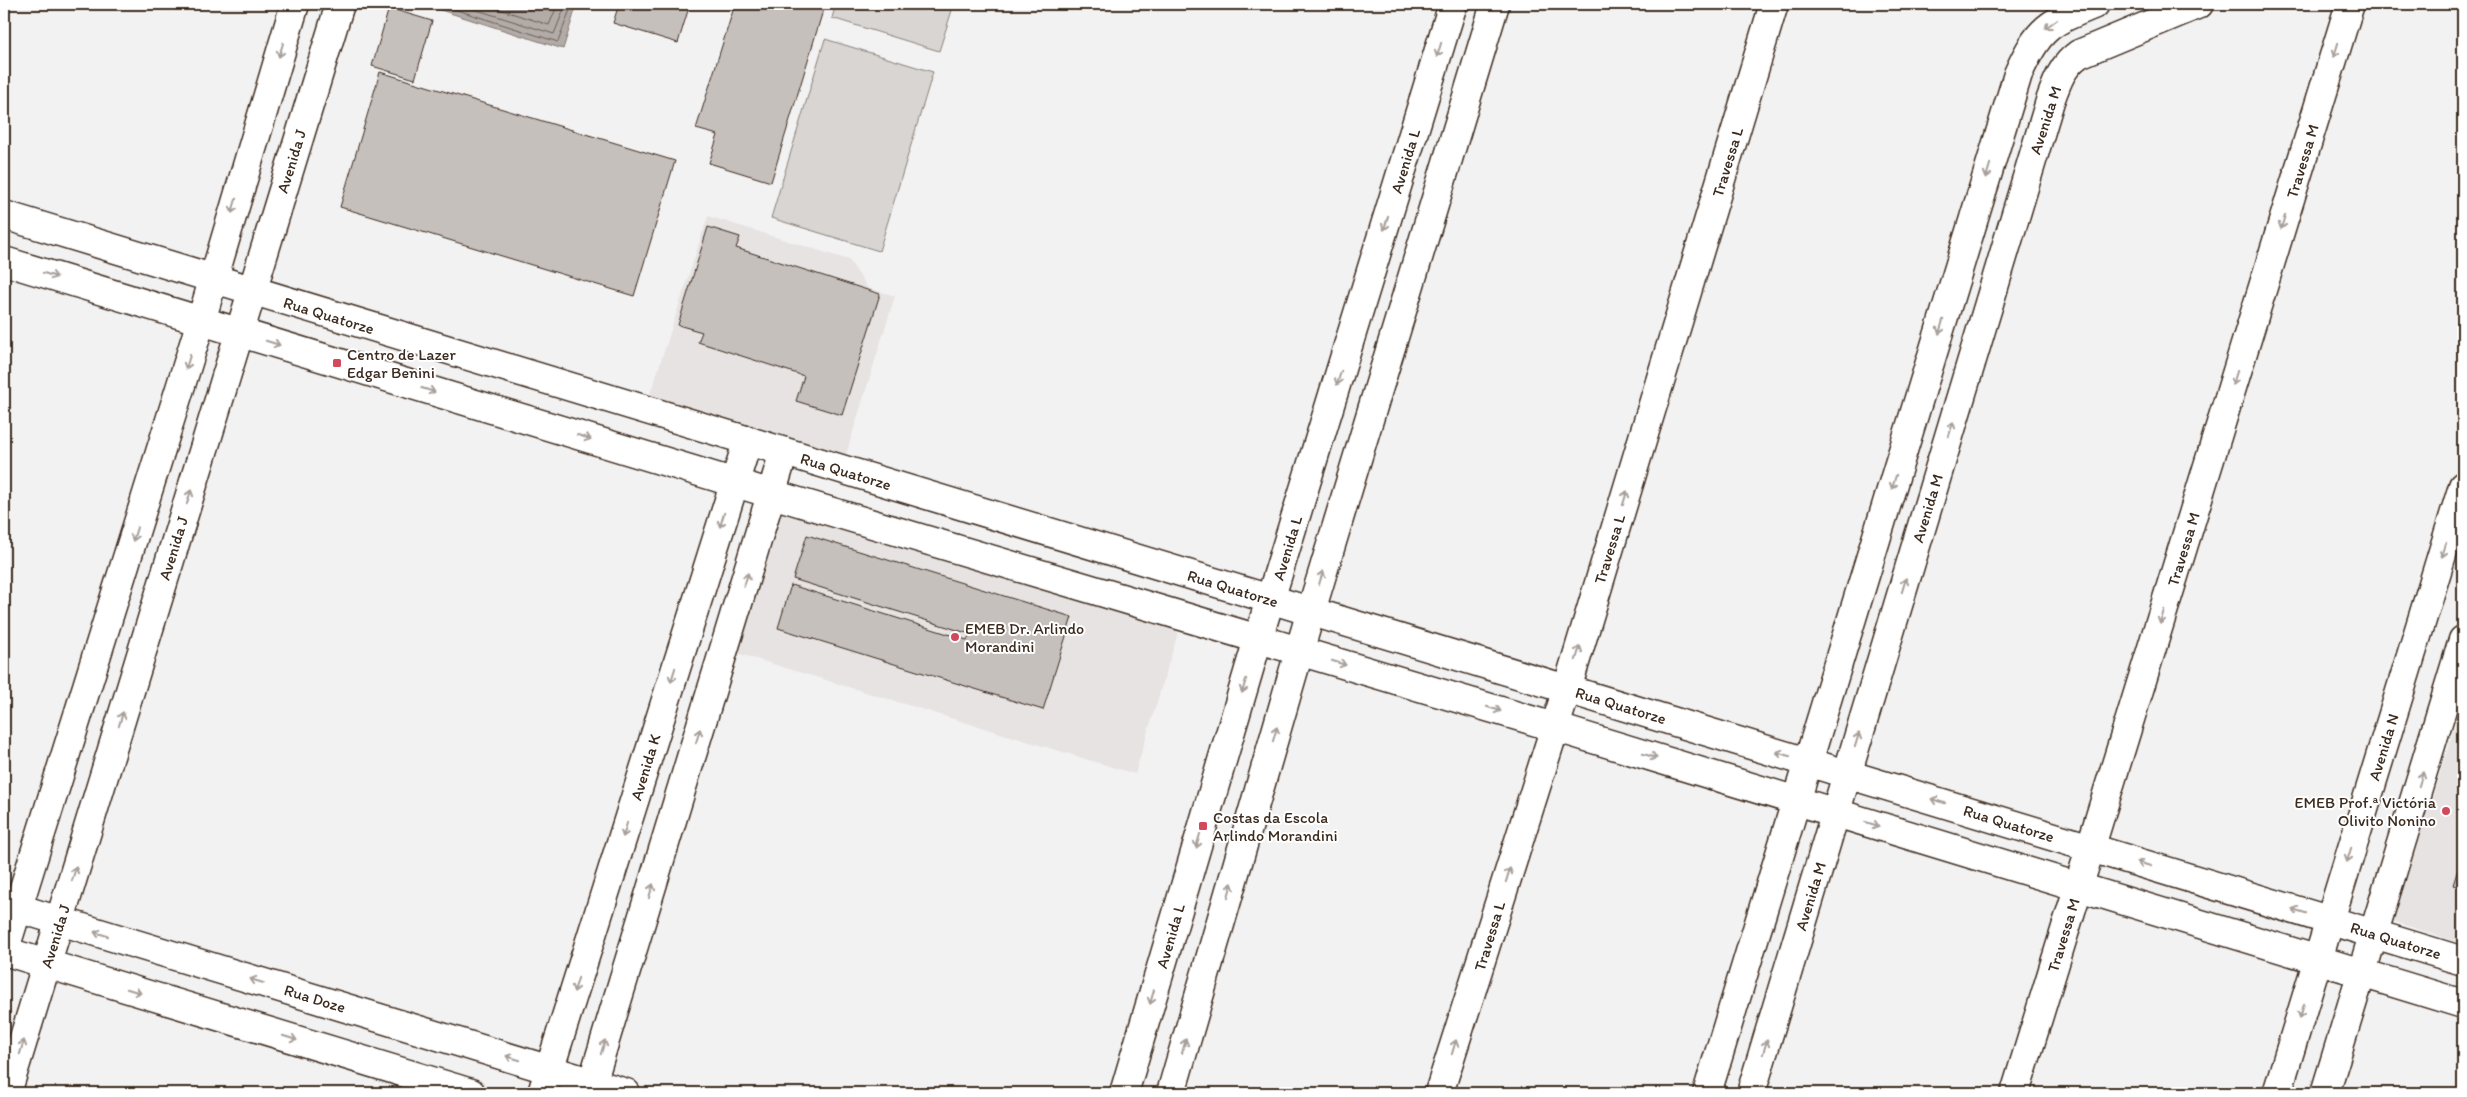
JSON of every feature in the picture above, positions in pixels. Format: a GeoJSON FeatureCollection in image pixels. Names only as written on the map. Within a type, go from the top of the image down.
{"type":"FeatureCollection","features":[{"type":"Feature","properties":{"kind":"street"},"geometry":{"type":"LineString","coordinates":[[295,4],[201,321],[11,906],[4,952],[471,1093]]}},
{"type":"Feature","properties":{"kind":"street","name":"Avenida J"},"geometry":{"type":"LineString","coordinates":[[7,1093],[340,4]]}},
{"type":"Feature","properties":{"kind":"street","name":"Avenida L"},"geometry":{"type":"LineString","coordinates":[[1124,1093],[1258,639],[1272,600],[1453,4]]}},
{"type":"Feature","properties":{"kind":"street"},"geometry":{"type":"LineString","coordinates":[[1171,1093],[1299,651],[1495,4]]}},
{"type":"Feature","properties":{"kind":"street","name":"Travessa L"},"geometry":{"type":"LineString","coordinates":[[1440,1093],[1567,688],[1774,4]]}},
{"type":"Feature","properties":{"kind":"street"},"geometry":{"type":"LineString","coordinates":[[1707,1093],[2018,74],[2030,47],[2042,32],[2056,20],[2095,4]]}},
{"type":"Feature","properties":{"kind":"street","name":"Avenida M"},"geometry":{"type":"LineString","coordinates":[[1750,1093],[2050,101],[2061,73],[2069,61],[2079,54],[2199,4]]}},
{"type":"Feature","properties":{"kind":"street","name":"Travessa M"},"geometry":{"type":"LineString","coordinates":[[2015,1093],[2350,4]]}},
{"type":"Feature","properties":{"kind":"street"},"geometry":{"type":"LineString","coordinates":[[2030,47],[2061,73]]}},
{"type":"Feature","properties":{"kind":"street"},"geometry":{"type":"LineString","coordinates":[[1426,92],[1466,102]]}},
{"type":"Feature","properties":{"kind":"street","name":"Rua Quatorze"},"geometry":{"type":"LineString","coordinates":[[4,215],[2463,960]]}},
{"type":"Feature","properties":{"kind":"street"},"geometry":{"type":"LineString","coordinates":[[4,261],[772,494],[1554,727],[2463,1004]]}},
{"type":"Feature","properties":{"kind":"street","name":"Avenida K"},"geometry":{"type":"LineString","coordinates":[[546,1081],[748,440]]}},
{"type":"Feature","properties":{"kind":"street"},"geometry":{"type":"LineString","coordinates":[[591,1088],[784,452]]}},
{"type":"Feature","properties":{"kind":"street","name":"Avenida N"},"geometry":{"type":"LineString","coordinates":[[2276,1093],[2463,486]]}},
{"type":"Feature","properties":{"kind":"street"},"geometry":{"type":"LineString","coordinates":[[2325,1093],[2463,640]]}},
{"type":"Feature","properties":{"kind":"street","name":"Rua Doze"},"geometry":{"type":"LineString","coordinates":[[11,906],[546,1081],[626,1093]]}},
{"type":"Feature","properties":{"kind":"shaded area"},"geometry":{"type":"Polygon","coordinates":[[[836,4],[954,4],[939,51],[832,18],[836,4]]]}},
{"type":"Feature","properties":{"kind":"shaded area"},"geometry":{"type":"Polygon","coordinates":[[[825,39],[933,72],[879,251],[771,218],[825,39]]]}},
{"type":"Feature","properties":{"kind":"shaded area"},"geometry":{"type":"Polygon","coordinates":[[[708,216],[849,260],[868,288],[895,296],[844,461],[647,404],[708,216]]]}},
{"type":"Feature","properties":{"kind":"shaded area","name":"EMEB Dr. Arlindo Morandini"},"geometry":{"type":"Polygon","coordinates":[[[776,501],[1181,623],[1135,774],[730,651],[776,501]]]}},
{"type":"Feature","properties":{"kind":"shaded area","name":"EMEB Prof.ª Victória Olivito Nonino"},"geometry":{"type":"Polygon","coordinates":[[[2463,701],[2463,944],[2393,921],[2463,701]]]}},
{"type":"Feature","properties":{"kind":"water"},"geometry":{"type":"Polygon","coordinates":[[[428,4],[577,4],[563,49],[428,6],[428,4]]]}},
{"type":"Feature","properties":{"kind":"building"},"geometry":{"type":"Polygon","coordinates":[[[619,4],[690,4],[678,43],[613,23],[619,4]]]}},
{"type":"Feature","properties":{"kind":"building"},"geometry":{"type":"Polygon","coordinates":[[[735,4],[825,4],[771,182],[709,163],[718,135],[696,129],[735,4]]]}},
{"type":"Feature","properties":{"kind":"building"},"geometry":{"type":"Polygon","coordinates":[[[389,8],[432,21],[415,79],[372,66],[389,8]]]}},
{"type":"Feature","properties":{"kind":"building"},"geometry":{"type":"Polygon","coordinates":[[[380,72],[675,161],[634,296],[340,207],[380,72]]]}},
{"type":"Feature","properties":{"kind":"building"},"geometry":{"type":"Polygon","coordinates":[[[708,227],[740,237],[736,248],[880,294],[842,415],[796,401],[804,376],[698,342],[702,332],[678,325],[708,227]]]}},
{"type":"Feature","properties":{"kind":"building"},"geometry":{"type":"Polygon","coordinates":[[[807,535],[1072,617],[1043,710],[778,628],[791,585],[967,640],[970,634],[793,579],[807,535]]]}},
{"type":"Feature","properties":{"kind":"building"},"geometry":{"type":"Polygon","coordinates":[[[2463,853],[2463,888],[2453,885],[2463,853]]]}},
{"type":"Feature","properties":{"kind":"place","name":"Centro de Lazer Edgar Benini"},"geometry":{"type":"Point","coordinates":[337,363]}},
{"type":"Feature","properties":{"kind":"place","name":"EMEB Dr. Arlindo Morandini"},"geometry":{"type":"Point","coordinates":[955,637]}},
{"type":"Feature","properties":{"kind":"place","name":"EMEB Prof.ª Victória Olivito Nonino"},"geometry":{"type":"Point","coordinates":[2446,811]}},
{"type":"Feature","properties":{"kind":"place","name":"Costas da Escola Arlindo Morandini"},"geometry":{"type":"Point","coordinates":[1203,826]}}]}
